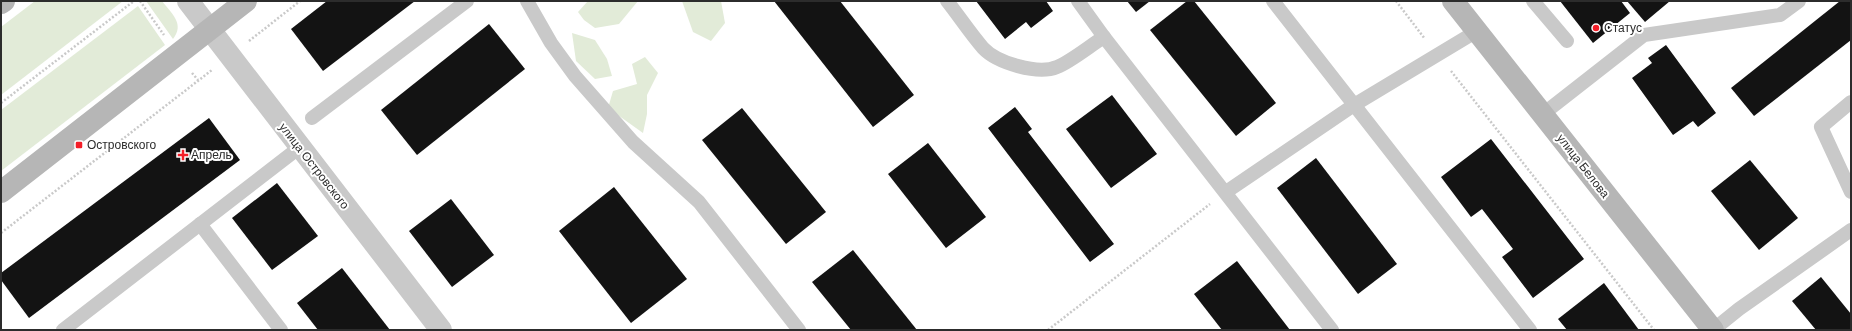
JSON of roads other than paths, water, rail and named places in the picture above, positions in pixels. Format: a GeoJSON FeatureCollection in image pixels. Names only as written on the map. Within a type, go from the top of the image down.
{"type":"FeatureCollection","features":[{"type":"Feature","properties":{"kind":"main road"},"geometry":{"type":"LineString","coordinates":[[1,192],[246,1]]}},
{"type":"Feature","properties":{"kind":"main road","name":"улица Белова"},"geometry":{"type":"LineString","coordinates":[[1454,1],[1713,330]]}},
{"type":"Feature","properties":{"kind":"street","name":"улица Островского"},"geometry":{"type":"LineString","coordinates":[[188,1],[441,330]]}},
{"type":"Feature","properties":{"kind":"lane"},"geometry":{"type":"LineString","coordinates":[[312,118],[467,1]]}},
{"type":"Feature","properties":{"kind":"lane"},"geometry":{"type":"LineString","coordinates":[[527,1],[551,43],[575,76],[633,142],[699,202],[799,330]]}},
{"type":"Feature","properties":{"kind":"lane"},"geometry":{"type":"LineString","coordinates":[[948,1],[984,49],[998,59],[1026,68],[1044,70],[1058,67],[1104,37]]}},
{"type":"Feature","properties":{"kind":"lane"},"geometry":{"type":"LineString","coordinates":[[1078,1],[1104,37],[1332,330]]}},
{"type":"Feature","properties":{"kind":"lane"},"geometry":{"type":"LineString","coordinates":[[1273,1],[1530,330]]}},
{"type":"Feature","properties":{"kind":"lane"},"geometry":{"type":"LineString","coordinates":[[1534,1],[1567,41]]}},
{"type":"Feature","properties":{"kind":"lane"},"geometry":{"type":"LineString","coordinates":[[1543,114],[1644,35],[1780,15],[1799,1]]}},
{"type":"Feature","properties":{"kind":"lane"},"geometry":{"type":"LineString","coordinates":[[1226,192],[1354,105],[1477,31]]}},
{"type":"Feature","properties":{"kind":"lane"},"geometry":{"type":"LineString","coordinates":[[1851,102],[1821,127],[1851,192]]}},
{"type":"Feature","properties":{"kind":"lane"},"geometry":{"type":"LineString","coordinates":[[63,330],[300,147]]}},
{"type":"Feature","properties":{"kind":"lane"},"geometry":{"type":"LineString","coordinates":[[200,224],[281,330]]}},
{"type":"Feature","properties":{"kind":"lane"},"geometry":{"type":"LineString","coordinates":[[1713,330],[1739,309],[1851,230]]}},
{"type":"Feature","properties":{"kind":"place","name":"Статус"},"geometry":{"type":"Point","coordinates":[1596,28]}},
{"type":"Feature","properties":{"kind":"place","name":"Островского"},"geometry":{"type":"Point","coordinates":[79,145]}},
{"type":"Feature","properties":{"kind":"place","name":"Апрель"},"geometry":{"type":"Point","coordinates":[183,155]}}]}
